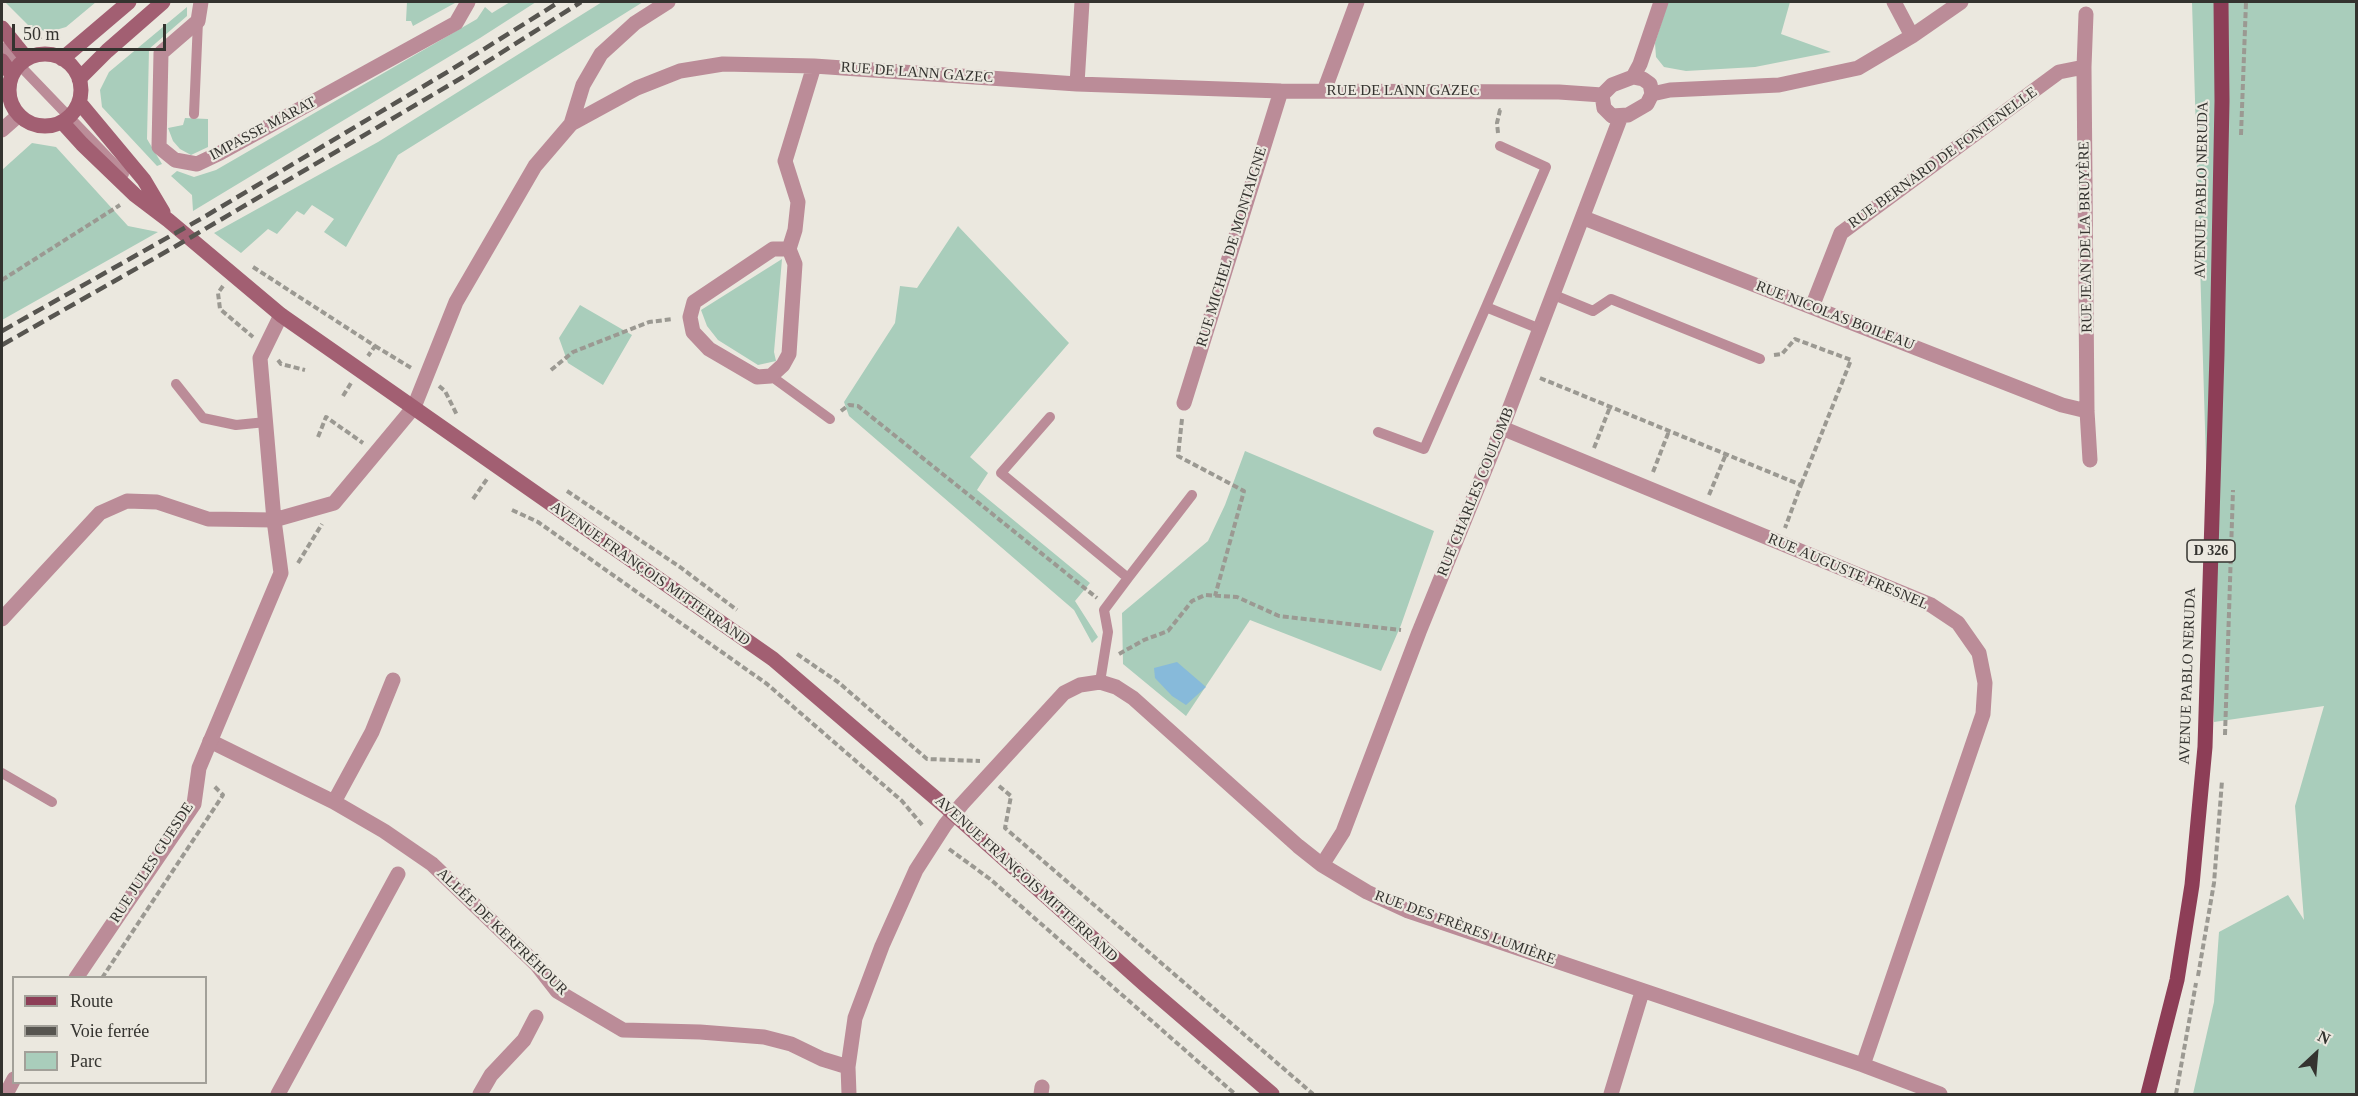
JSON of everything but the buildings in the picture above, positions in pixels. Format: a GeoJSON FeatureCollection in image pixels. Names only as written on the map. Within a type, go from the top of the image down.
{"type":"FeatureCollection","features":[{"type":"Feature","properties":{"kind":"main road"},"geometry":{"type":"LineString","coordinates":[[62,59],[129,2]]}},
{"type":"Feature","properties":{"kind":"main road"},"geometry":{"type":"LineString","coordinates":[[79,79],[106,51],[163,2]]}},
{"type":"Feature","properties":{"kind":"main road","name":"AVENUE PABLO NERUDA"},"geometry":{"type":"LineString","coordinates":[[2148,1095],[2178,969],[2192,885],[2205,747],[2217,343],[2222,100],[2221,2]]}},
{"type":"Feature","properties":{"kind":"main road"},"geometry":{"type":"LineString","coordinates":[[2,28],[20,66]]}},
{"type":"Feature","properties":{"kind":"main road"},"geometry":{"type":"LineString","coordinates":[[39,55],[51,55],[62,59],[73,68],[79,79],[81,90],[79,102],[65,119],[51,126],[39,126],[28,122],[19,115],[11,103],[9,89],[20,66],[39,55]]}},
{"type":"Feature","properties":{"kind":"main road"},"geometry":{"type":"LineString","coordinates":[[2,61],[20,66]]}},
{"type":"Feature","properties":{"kind":"main road"},"geometry":{"type":"LineString","coordinates":[[79,102],[144,180],[168,220]]}},
{"type":"Feature","properties":{"kind":"main road"},"geometry":{"type":"LineString","coordinates":[[65,119],[82,144],[135,195],[168,220]]}},
{"type":"Feature","properties":{"kind":"main road","name":"AVENUE FRANÇOIS MITTERRAND"},"geometry":{"type":"LineString","coordinates":[[168,220],[281,315],[773,660],[954,814],[1272,1095]]}},
{"type":"Feature","properties":{"kind":"street"},"geometry":{"type":"LineString","coordinates":[[198,21],[201,2]]}},
{"type":"Feature","properties":{"kind":"street","name":"IMPASSE MARAT"},"geometry":{"type":"LineString","coordinates":[[198,21],[161,54],[159,147],[176,160],[197,164],[456,23],[468,2]]}},
{"type":"Feature","properties":{"kind":"street"},"geometry":{"type":"LineString","coordinates":[[571,124],[584,85],[601,54],[635,23],[668,2]]}},
{"type":"Feature","properties":{"kind":"street"},"geometry":{"type":"LineString","coordinates":[[1077,84],[1082,2]]}},
{"type":"Feature","properties":{"kind":"street"},"geometry":{"type":"LineString","coordinates":[[1324,91],[1356,2]]}},
{"type":"Feature","properties":{"kind":"street"},"geometry":{"type":"LineString","coordinates":[[1633,77],[1640,64],[1661,2]]}},
{"type":"Feature","properties":{"kind":"street"},"geometry":{"type":"LineString","coordinates":[[1894,2],[1912,36]]}},
{"type":"Feature","properties":{"kind":"street"},"geometry":{"type":"LineString","coordinates":[[1652,94],[1670,90],[1779,85],[1858,68],[1912,36],[1961,2]]}},
{"type":"Feature","properties":{"kind":"street","name":"RUE JEAN DE LA BRUYÈRE"},"geometry":{"type":"LineString","coordinates":[[2086,14],[2084,67],[2087,411],[2090,460]]}},
{"type":"Feature","properties":{"kind":"street","name":"RUE DE LANN GAZEC"},"geometry":{"type":"LineString","coordinates":[[414,407],[456,302],[535,166],[571,124],[637,88],[680,71],[723,64],[814,66],[1077,84],[1281,91],[1559,92],[1602,95]]}},
{"type":"Feature","properties":{"kind":"street"},"geometry":{"type":"LineString","coordinates":[[789,249],[773,249],[694,302],[690,317],[693,332],[709,349],[757,377],[771,376],[783,365],[789,354],[795,264],[789,249],[795,230],[798,202],[785,161],[814,66]]}},
{"type":"Feature","properties":{"kind":"street","name":"RUE BERNARD DE FONTENELLE"},"geometry":{"type":"LineString","coordinates":[[1812,307],[1841,233],[2059,72],[2084,67]]}},
{"type":"Feature","properties":{"kind":"street"},"geometry":{"type":"LineString","coordinates":[[1633,77],[1643,79],[1650,84],[1652,94],[1647,104],[1628,115],[1621,116],[1612,116],[1604,108],[1602,95],[1612,85],[1633,77]]}},
{"type":"Feature","properties":{"kind":"street","name":"RUE MICHEL DE MONTAIGNE"},"geometry":{"type":"LineString","coordinates":[[1184,403],[1281,91]]}},
{"type":"Feature","properties":{"kind":"street"},"geometry":{"type":"LineString","coordinates":[[2,130],[19,115]]}},
{"type":"Feature","properties":{"kind":"street","name":"RUE CHARLES COULOMB"},"geometry":{"type":"LineString","coordinates":[[1322,865],[1343,832],[1419,632],[1584,218],[1621,116]]}},
{"type":"Feature","properties":{"kind":"street","name":"RUE NICOLAS BOILEAU"},"geometry":{"type":"LineString","coordinates":[[1584,218],[2062,405],[2087,411]]}},
{"type":"Feature","properties":{"kind":"street"},"geometry":{"type":"LineString","coordinates":[[281,315],[260,358],[274,520],[281,573]]}},
{"type":"Feature","properties":{"kind":"street"},"geometry":{"type":"LineString","coordinates":[[2,619],[100,513],[127,501],[157,502],[208,519],[274,520],[334,503],[414,407]]}},
{"type":"Feature","properties":{"kind":"street","name":"RUE AUGUSTE FRESNEL"},"geometry":{"type":"LineString","coordinates":[[1502,428],[1931,605],[1958,623],[1979,653],[1985,683],[1983,714],[1863,1065]]}},
{"type":"Feature","properties":{"kind":"street","name":"RUE JULES GUESDE"},"geometry":{"type":"LineString","coordinates":[[77,976],[194,804],[199,768],[281,573]]}},
{"type":"Feature","properties":{"kind":"street"},"geometry":{"type":"LineString","coordinates":[[334,802],[372,732],[393,680]]}},
{"type":"Feature","properties":{"kind":"street"},"geometry":{"type":"LineString","coordinates":[[849,1095],[848,1067],[855,1018],[878,956],[916,870],[985,768],[1064,693],[1080,685],[1100,682]]}},
{"type":"Feature","properties":{"kind":"street","name":"RUE DES FRÈRES LUMIÈRE"},"geometry":{"type":"LineString","coordinates":[[1100,682],[1116,687],[1134,698],[1298,846],[1322,865],[1367,892],[1408,911],[1863,1065],[1940,1095]]}},
{"type":"Feature","properties":{"kind":"street","name":"ALLÉE DE KERFRÉHOUR"},"geometry":{"type":"LineString","coordinates":[[210,741],[334,802],[384,831],[432,864],[536,964],[557,991],[623,1030],[700,1032],[764,1037],[791,1044],[822,1059],[848,1067]]}},
{"type":"Feature","properties":{"kind":"street"},"geometry":{"type":"LineString","coordinates":[[278,1095],[398,874]]}},
{"type":"Feature","properties":{"kind":"street"},"geometry":{"type":"LineString","coordinates":[[1611,1095],[1642,992]]}},
{"type":"Feature","properties":{"kind":"street"},"geometry":{"type":"LineString","coordinates":[[480,1095],[491,1075],[524,1040],[537,1017]]}},
{"type":"Feature","properties":{"kind":"lane"},"geometry":{"type":"LineString","coordinates":[[194,114],[198,21]]}},
{"type":"Feature","properties":{"kind":"lane"},"geometry":{"type":"LineString","coordinates":[[2,36],[20,66]]}},
{"type":"Feature","properties":{"kind":"lane"},"geometry":{"type":"LineString","coordinates":[[2,47],[20,66]]}},
{"type":"Feature","properties":{"kind":"lane","name":"AVENUE FRANÇOIS MITTERRAND"},"geometry":{"type":"LineString","coordinates":[[20,66],[65,119],[168,220]]}},
{"type":"Feature","properties":{"kind":"lane"},"geometry":{"type":"LineString","coordinates":[[1377,432],[1424,449],[1486,307],[1546,167],[1500,146]]}},
{"type":"Feature","properties":{"kind":"lane"},"geometry":{"type":"LineString","coordinates":[[1554,295],[1593,310],[1611,299],[1760,359]]}},
{"type":"Feature","properties":{"kind":"lane"},"geometry":{"type":"LineString","coordinates":[[1486,307],[1540,329]]}},
{"type":"Feature","properties":{"kind":"lane"},"geometry":{"type":"LineString","coordinates":[[771,376],[830,419]]}},
{"type":"Feature","properties":{"kind":"lane"},"geometry":{"type":"LineString","coordinates":[[176,384],[203,418],[236,425],[266,422]]}},
{"type":"Feature","properties":{"kind":"lane"},"geometry":{"type":"LineString","coordinates":[[1050,417],[1001,472],[1128,578]]}},
{"type":"Feature","properties":{"kind":"lane"},"geometry":{"type":"LineString","coordinates":[[1100,682],[1108,632],[1104,610],[1192,495]]}},
{"type":"Feature","properties":{"kind":"lane"},"geometry":{"type":"LineString","coordinates":[[2,773],[52,802]]}},
{"type":"Feature","properties":{"kind":"path"},"geometry":{"type":"LineString","coordinates":[[23,27],[37,37],[58,37],[65,33]]}},
{"type":"Feature","properties":{"kind":"path"},"geometry":{"type":"LineString","coordinates":[[1497,123],[1500,110]]}},
{"type":"Feature","properties":{"kind":"path"},"geometry":{"type":"LineString","coordinates":[[2,280],[135,195]]}},
{"type":"Feature","properties":{"kind":"path"},"geometry":{"type":"LineString","coordinates":[[551,370],[573,352],[649,322],[690,317]]}},
{"type":"Feature","properties":{"kind":"path"},"geometry":{"type":"LineString","coordinates":[[1760,359],[1782,354],[1795,339],[1851,360],[1780,543]]}},
{"type":"Feature","properties":{"kind":"path"},"geometry":{"type":"LineString","coordinates":[[264,346],[281,364],[305,370]]}},
{"type":"Feature","properties":{"kind":"path"},"geometry":{"type":"LineString","coordinates":[[1524,372],[1801,485]]}},
{"type":"Feature","properties":{"kind":"path"},"geometry":{"type":"LineString","coordinates":[[445,391],[457,416]]}},
{"type":"Feature","properties":{"kind":"path"},"geometry":{"type":"LineString","coordinates":[[1184,403],[1178,456],[1244,491],[1215,596]]}},
{"type":"Feature","properties":{"kind":"path"},"geometry":{"type":"LineString","coordinates":[[849,405],[858,406],[1107,606]]}},
{"type":"Feature","properties":{"kind":"path"},"geometry":{"type":"LineString","coordinates":[[1588,464],[1610,407]]}},
{"type":"Feature","properties":{"kind":"path"},"geometry":{"type":"LineString","coordinates":[[318,437],[326,417],[376,452]]}},
{"type":"Feature","properties":{"kind":"path"},"geometry":{"type":"LineString","coordinates":[[1647,488],[1669,431]]}},
{"type":"Feature","properties":{"kind":"path"},"geometry":{"type":"LineString","coordinates":[[1703,511],[1726,454]]}},
{"type":"Feature","properties":{"kind":"path"},"geometry":{"type":"LineString","coordinates":[[281,573],[299,563],[334,503]]}},
{"type":"Feature","properties":{"kind":"path"},"geometry":{"type":"LineString","coordinates":[[513,510],[538,522],[767,684],[902,801],[936,840],[990,879],[1235,1095]]}},
{"type":"Feature","properties":{"kind":"path"},"geometry":{"type":"LineString","coordinates":[[1120,654],[1144,640],[1168,631],[1192,602],[1205,595],[1237,597],[1279,616],[1419,632]]}},
{"type":"Feature","properties":{"kind":"path"},"geometry":{"type":"LineString","coordinates":[[985,768],[1011,796],[1005,828],[1312,1095]]}},
{"type":"Feature","properties":{"kind":"green space"},"geometry":{"type":"Polygon","coordinates":[[[5,2],[96,2],[66,27],[49,32],[30,27],[5,2]]]}},
{"type":"Feature","properties":{"kind":"green space"},"geometry":{"type":"Polygon","coordinates":[[[407,2],[455,3],[413,26],[411,21],[406,21],[407,2]]]}},
{"type":"Feature","properties":{"kind":"green space"},"geometry":{"type":"Polygon","coordinates":[[[510,2],[536,2],[193,211],[192,195],[171,176],[177,171],[194,177],[216,170],[477,19],[485,7],[492,13],[510,2]]]}},
{"type":"Feature","properties":{"kind":"green space"},"geometry":{"type":"Polygon","coordinates":[[[602,2],[643,2],[398,155],[346,247],[324,232],[334,219],[312,205],[304,215],[297,211],[277,234],[268,229],[241,253],[214,233],[378,142],[602,2]]]}},
{"type":"Feature","properties":{"kind":"green space"},"geometry":{"type":"Polygon","coordinates":[[[1668,2],[1790,2],[1781,34],[1831,52],[1755,67],[1686,71],[1664,67],[1656,57],[1655,43],[1668,2]]]}},
{"type":"Feature","properties":{"kind":"green space"},"geometry":{"type":"Polygon","coordinates":[[[2192,2],[2356,2],[2356,1094],[2193,1094],[2214,1002],[2219,932],[2288,895],[2304,920],[2295,806],[2324,706],[2214,722],[2192,2]]]}},
{"type":"Feature","properties":{"kind":"green space"},"geometry":{"type":"Polygon","coordinates":[[[187,7],[187,16],[149,49],[147,139],[162,164],[157,166],[102,107],[100,90],[109,72],[187,7]]]}},
{"type":"Feature","properties":{"kind":"green space"},"geometry":{"type":"Polygon","coordinates":[[[185,118],[208,119],[208,147],[191,155],[180,149],[173,141],[168,128],[183,125],[185,118]]]}},
{"type":"Feature","properties":{"kind":"green space"},"geometry":{"type":"Polygon","coordinates":[[[32,143],[56,147],[128,226],[158,232],[2,320],[2,170],[32,143]]]}},
{"type":"Feature","properties":{"kind":"green space"},"geometry":{"type":"Polygon","coordinates":[[[958,226],[1069,343],[970,457],[988,473],[977,490],[1090,583],[1075,601],[1098,637],[1092,643],[1074,610],[849,416],[844,402],[895,323],[900,286],[917,288],[958,226]]]}},
{"type":"Feature","properties":{"kind":"green space"},"geometry":{"type":"Polygon","coordinates":[[[782,259],[774,352],[776,361],[758,365],[718,340],[707,326],[701,310],[782,259]]]}},
{"type":"Feature","properties":{"kind":"green space"},"geometry":{"type":"Polygon","coordinates":[[[580,305],[632,335],[603,385],[568,363],[559,338],[580,305]]]}},
{"type":"Feature","properties":{"kind":"green space"},"geometry":{"type":"Polygon","coordinates":[[[1245,451],[1434,531],[1401,625],[1381,671],[1250,620],[1186,716],[1123,664],[1122,613],[1208,541],[1225,505],[1245,451]]]}},
{"type":"Feature","properties":{"kind":"water"},"geometry":{"type":"Polygon","coordinates":[[[1177,662],[1206,687],[1186,705],[1172,696],[1155,678],[1154,668],[1177,662]]]}},
{"type":"Feature","properties":{"kind":"railway"},"geometry":{"type":"LineString","coordinates":[[2,331],[204,217],[449,71],[559,2]]}},
{"type":"Feature","properties":{"kind":"railway"},"geometry":{"type":"LineString","coordinates":[[2,345],[176,246],[463,77],[581,2]]}}]}
